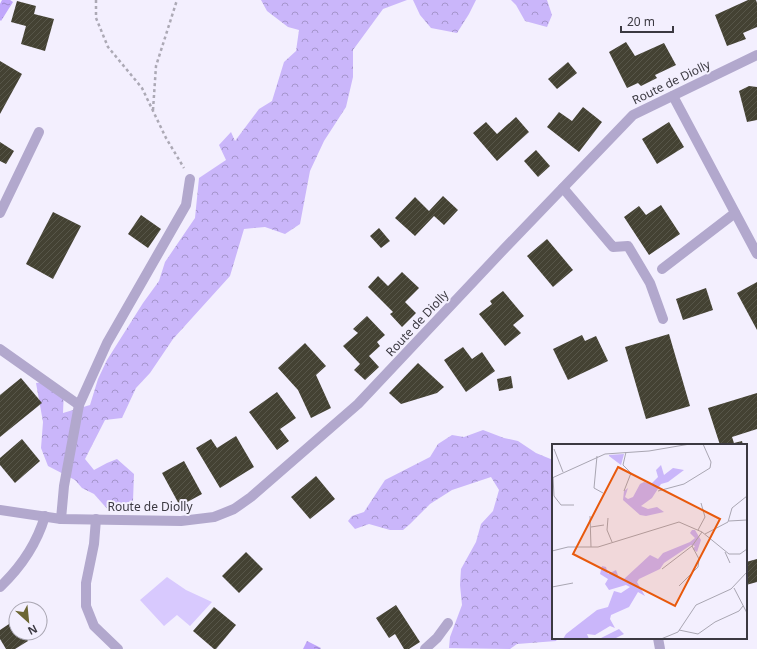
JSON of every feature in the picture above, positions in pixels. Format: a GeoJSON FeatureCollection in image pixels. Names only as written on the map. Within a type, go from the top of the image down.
{"type":"FeatureCollection","features":[{"type":"Feature","properties":{"kind":"street","name":"Route de Diolly"},"geometry":{"type":"LineString","coordinates":[[0,510],[61,519],[181,521],[214,517],[234,509],[251,497],[358,404],[633,115],[757,55]]}},
{"type":"Feature","properties":{"kind":"street"},"geometry":{"type":"LineString","coordinates":[[672,96],[757,254]]}},
{"type":"Feature","properties":{"kind":"street"},"geometry":{"type":"LineString","coordinates":[[0,213],[3,200],[39,132]]}},
{"type":"Feature","properties":{"kind":"street"},"geometry":{"type":"LineString","coordinates":[[61,519],[64,486],[79,405],[106,343],[186,205],[190,179]]}},
{"type":"Feature","properties":{"kind":"street"},"geometry":{"type":"LineString","coordinates":[[563,188],[613,247],[628,246],[650,283],[663,319]]}},
{"type":"Feature","properties":{"kind":"street"},"geometry":{"type":"LineString","coordinates":[[662,269],[735,213]]}},
{"type":"Feature","properties":{"kind":"street"},"geometry":{"type":"LineString","coordinates":[[0,349],[79,405]]}},
{"type":"Feature","properties":{"kind":"street"},"geometry":{"type":"LineString","coordinates":[[0,587],[27,554],[39,532],[45,516]]}},
{"type":"Feature","properties":{"kind":"street"},"geometry":{"type":"LineString","coordinates":[[96,519],[94,544],[86,583],[86,606],[94,626],[118,649]]}},
{"type":"Feature","properties":{"kind":"street"},"geometry":{"type":"LineString","coordinates":[[425,649],[437,638],[448,623]]}},
{"type":"Feature","properties":{"kind":"street"},"geometry":{"type":"LineString","coordinates":[[658,639],[660,649]]}},
{"type":"Feature","properties":{"kind":"path"},"geometry":{"type":"LineString","coordinates":[[96,0],[96,18],[108,47],[142,88],[166,138],[190,179]]}},
{"type":"Feature","properties":{"kind":"path"},"geometry":{"type":"LineString","coordinates":[[153,110],[156,66],[177,0]]}},
{"type":"Feature","properties":{"kind":"green space"},"geometry":{"type":"Polygon","coordinates":[[[261,0],[407,0],[383,9],[353,50],[353,77],[346,107],[324,141],[310,171],[300,224],[285,234],[265,227],[244,229],[230,276],[173,339],[150,373],[136,388],[122,418],[105,420],[85,459],[94,470],[117,459],[134,474],[133,501],[110,512],[94,494],[82,488],[75,480],[48,466],[41,448],[43,422],[36,383],[52,381],[64,389],[63,413],[90,405],[98,379],[107,360],[143,303],[159,281],[165,262],[195,218],[199,178],[226,160],[219,145],[231,132],[235,141],[259,109],[272,101],[284,62],[296,51],[299,30],[288,27],[267,11],[261,0]]]}},
{"type":"Feature","properties":{"kind":"green space"},"geometry":{"type":"Polygon","coordinates":[[[413,0],[476,0],[457,33],[431,28],[420,15],[413,0]]]}},
{"type":"Feature","properties":{"kind":"green space"},"geometry":{"type":"Polygon","coordinates":[[[511,0],[547,0],[552,15],[547,27],[525,21],[516,5],[511,0]]]}},
{"type":"Feature","properties":{"kind":"green space"},"geometry":{"type":"Polygon","coordinates":[[[483,430],[504,438],[518,441],[536,453],[552,460],[552,639],[557,639],[556,641],[517,644],[510,649],[449,648],[450,637],[462,605],[460,585],[461,569],[476,542],[481,524],[493,511],[499,490],[491,477],[452,490],[430,504],[403,530],[390,530],[369,524],[355,529],[348,521],[352,516],[364,512],[385,480],[430,457],[438,444],[452,435],[464,437],[483,430]]]}},
{"type":"Feature","properties":{"kind":"shaded area"},"geometry":{"type":"Polygon","coordinates":[[[167,577],[186,590],[212,602],[190,626],[177,615],[164,626],[140,600],[167,577]]]}},
{"type":"Feature","properties":{"kind":"water"},"geometry":{"type":"Polygon","coordinates":[[[2,0],[10,0],[13,2],[1,21],[0,4],[2,0]]]}},
{"type":"Feature","properties":{"kind":"water"},"geometry":{"type":"Polygon","coordinates":[[[307,641],[321,648],[303,649],[307,641]]]}},
{"type":"Feature","properties":{"kind":"building"},"geometry":{"type":"Polygon","coordinates":[[[748,0],[756,0],[757,3],[757,27],[743,33],[746,39],[727,46],[715,15],[748,0]]]}},
{"type":"Feature","properties":{"kind":"building"},"geometry":{"type":"Polygon","coordinates":[[[17,1],[36,6],[34,14],[54,19],[45,51],[21,44],[26,26],[11,22],[17,1]]]}},
{"type":"Feature","properties":{"kind":"building"},"geometry":{"type":"Polygon","coordinates":[[[626,42],[635,56],[664,43],[676,65],[655,75],[657,78],[641,86],[638,83],[627,88],[609,52],[626,42]]]}},
{"type":"Feature","properties":{"kind":"building"},"geometry":{"type":"Polygon","coordinates":[[[0,61],[22,74],[0,114],[0,61]]]}},
{"type":"Feature","properties":{"kind":"building"},"geometry":{"type":"Polygon","coordinates":[[[568,62],[577,73],[557,89],[548,79],[568,62]]]}},
{"type":"Feature","properties":{"kind":"building"},"geometry":{"type":"Polygon","coordinates":[[[749,86],[757,87],[757,120],[747,122],[739,91],[749,86]]]}},
{"type":"Feature","properties":{"kind":"building"},"geometry":{"type":"Polygon","coordinates":[[[583,107],[602,122],[579,152],[547,127],[559,112],[572,121],[583,107]]]}},
{"type":"Feature","properties":{"kind":"building"},"geometry":{"type":"Polygon","coordinates":[[[516,117],[529,132],[497,161],[473,133],[486,122],[497,134],[516,117]]]}},
{"type":"Feature","properties":{"kind":"building"},"geometry":{"type":"Polygon","coordinates":[[[669,122],[684,147],[657,164],[642,139],[669,122]]]}},
{"type":"Feature","properties":{"kind":"building"},"geometry":{"type":"Polygon","coordinates":[[[0,142],[14,151],[6,164],[0,161],[0,142]]]}},
{"type":"Feature","properties":{"kind":"building"},"geometry":{"type":"Polygon","coordinates":[[[536,150],[550,166],[538,177],[524,161],[536,150]]]}},
{"type":"Feature","properties":{"kind":"building"},"geometry":{"type":"Polygon","coordinates":[[[443,196],[458,210],[444,225],[434,216],[415,236],[395,218],[415,197],[429,211],[443,196]]]}},
{"type":"Feature","properties":{"kind":"building"},"geometry":{"type":"Polygon","coordinates":[[[661,205],[680,234],[649,255],[624,217],[639,206],[646,215],[661,205]]]}},
{"type":"Feature","properties":{"kind":"building"},"geometry":{"type":"Polygon","coordinates":[[[53,212],[81,226],[53,279],[26,264],[53,212]]]}},
{"type":"Feature","properties":{"kind":"building"},"geometry":{"type":"Polygon","coordinates":[[[141,215],[161,229],[148,248],[128,234],[141,215]]]}},
{"type":"Feature","properties":{"kind":"building"},"geometry":{"type":"Polygon","coordinates":[[[379,228],[390,241],[381,248],[370,236],[379,228]]]}},
{"type":"Feature","properties":{"kind":"building"},"geometry":{"type":"Polygon","coordinates":[[[547,239],[573,270],[553,287],[527,256],[547,239]]]}},
{"type":"Feature","properties":{"kind":"building"},"geometry":{"type":"Polygon","coordinates":[[[402,272],[419,288],[405,302],[416,313],[402,327],[390,314],[393,312],[368,287],[378,276],[388,286],[402,272]]]}},
{"type":"Feature","properties":{"kind":"building"},"geometry":{"type":"Polygon","coordinates":[[[757,282],[757,330],[737,293],[757,282]]]}},
{"type":"Feature","properties":{"kind":"building"},"geometry":{"type":"Polygon","coordinates":[[[706,288],[713,310],[683,320],[676,299],[706,288]]]}},
{"type":"Feature","properties":{"kind":"building"},"geometry":{"type":"Polygon","coordinates":[[[503,291],[524,316],[513,325],[521,333],[505,346],[479,314],[492,304],[490,301],[503,291]]]}},
{"type":"Feature","properties":{"kind":"building"},"geometry":{"type":"Polygon","coordinates":[[[367,316],[385,335],[377,342],[380,346],[369,356],[379,367],[365,380],[354,370],[360,364],[343,346],[358,333],[353,329],[367,316]]]}},
{"type":"Feature","properties":{"kind":"building"},"geometry":{"type":"Polygon","coordinates":[[[669,334],[690,406],[646,419],[625,347],[669,334]]]}},
{"type":"Feature","properties":{"kind":"building"},"geometry":{"type":"Polygon","coordinates":[[[582,335],[585,341],[596,336],[608,361],[568,380],[553,349],[582,335]]]}},
{"type":"Feature","properties":{"kind":"building"},"geometry":{"type":"Polygon","coordinates":[[[305,343],[326,366],[316,375],[331,408],[311,418],[298,390],[278,368],[305,343]]]}},
{"type":"Feature","properties":{"kind":"building"},"geometry":{"type":"Polygon","coordinates":[[[463,347],[472,359],[482,352],[495,371],[466,392],[444,360],[463,347]]]}},
{"type":"Feature","properties":{"kind":"building"},"geometry":{"type":"Polygon","coordinates":[[[418,363],[444,387],[437,393],[401,404],[389,393],[418,363]]]}},
{"type":"Feature","properties":{"kind":"building"},"geometry":{"type":"Polygon","coordinates":[[[511,376],[513,388],[499,391],[497,379],[511,376]]]}},
{"type":"Feature","properties":{"kind":"building"},"geometry":{"type":"Polygon","coordinates":[[[21,378],[42,403],[0,437],[0,395],[21,378]]]}},
{"type":"Feature","properties":{"kind":"building"},"geometry":{"type":"Polygon","coordinates":[[[277,392],[296,418],[280,429],[289,441],[277,450],[249,412],[277,392]]]}},
{"type":"Feature","properties":{"kind":"building"},"geometry":{"type":"Polygon","coordinates":[[[757,393],[757,429],[732,437],[734,443],[742,441],[743,444],[720,444],[708,408],[757,393]]]}},
{"type":"Feature","properties":{"kind":"building"},"geometry":{"type":"Polygon","coordinates":[[[236,436],[254,467],[220,488],[196,448],[211,439],[217,448],[236,436]]]}},
{"type":"Feature","properties":{"kind":"building"},"geometry":{"type":"Polygon","coordinates":[[[22,439],[40,461],[15,483],[0,465],[0,458],[22,439]]]}},
{"type":"Feature","properties":{"kind":"building"},"geometry":{"type":"Polygon","coordinates":[[[184,461],[202,494],[180,506],[162,473],[184,461]]]}},
{"type":"Feature","properties":{"kind":"building"},"geometry":{"type":"Polygon","coordinates":[[[316,476],[335,499],[310,519],[291,497],[316,476]]]}},
{"type":"Feature","properties":{"kind":"building"},"geometry":{"type":"Polygon","coordinates":[[[246,552],[263,569],[239,593],[222,576],[246,552]]]}},
{"type":"Feature","properties":{"kind":"building"},"geometry":{"type":"Polygon","coordinates":[[[757,559],[757,582],[747,585],[747,562],[757,559]]]}},
{"type":"Feature","properties":{"kind":"building"},"geometry":{"type":"Polygon","coordinates":[[[396,605],[420,642],[409,649],[404,649],[395,634],[389,638],[376,618],[396,605]]]}},
{"type":"Feature","properties":{"kind":"building"},"geometry":{"type":"Polygon","coordinates":[[[214,607],[236,625],[216,649],[214,649],[193,631],[214,607]]]}},
{"type":"Feature","properties":{"kind":"building"},"geometry":{"type":"Polygon","coordinates":[[[8,625],[8,641],[28,641],[15,649],[6,649],[0,639],[0,630],[8,625]]]}}]}
